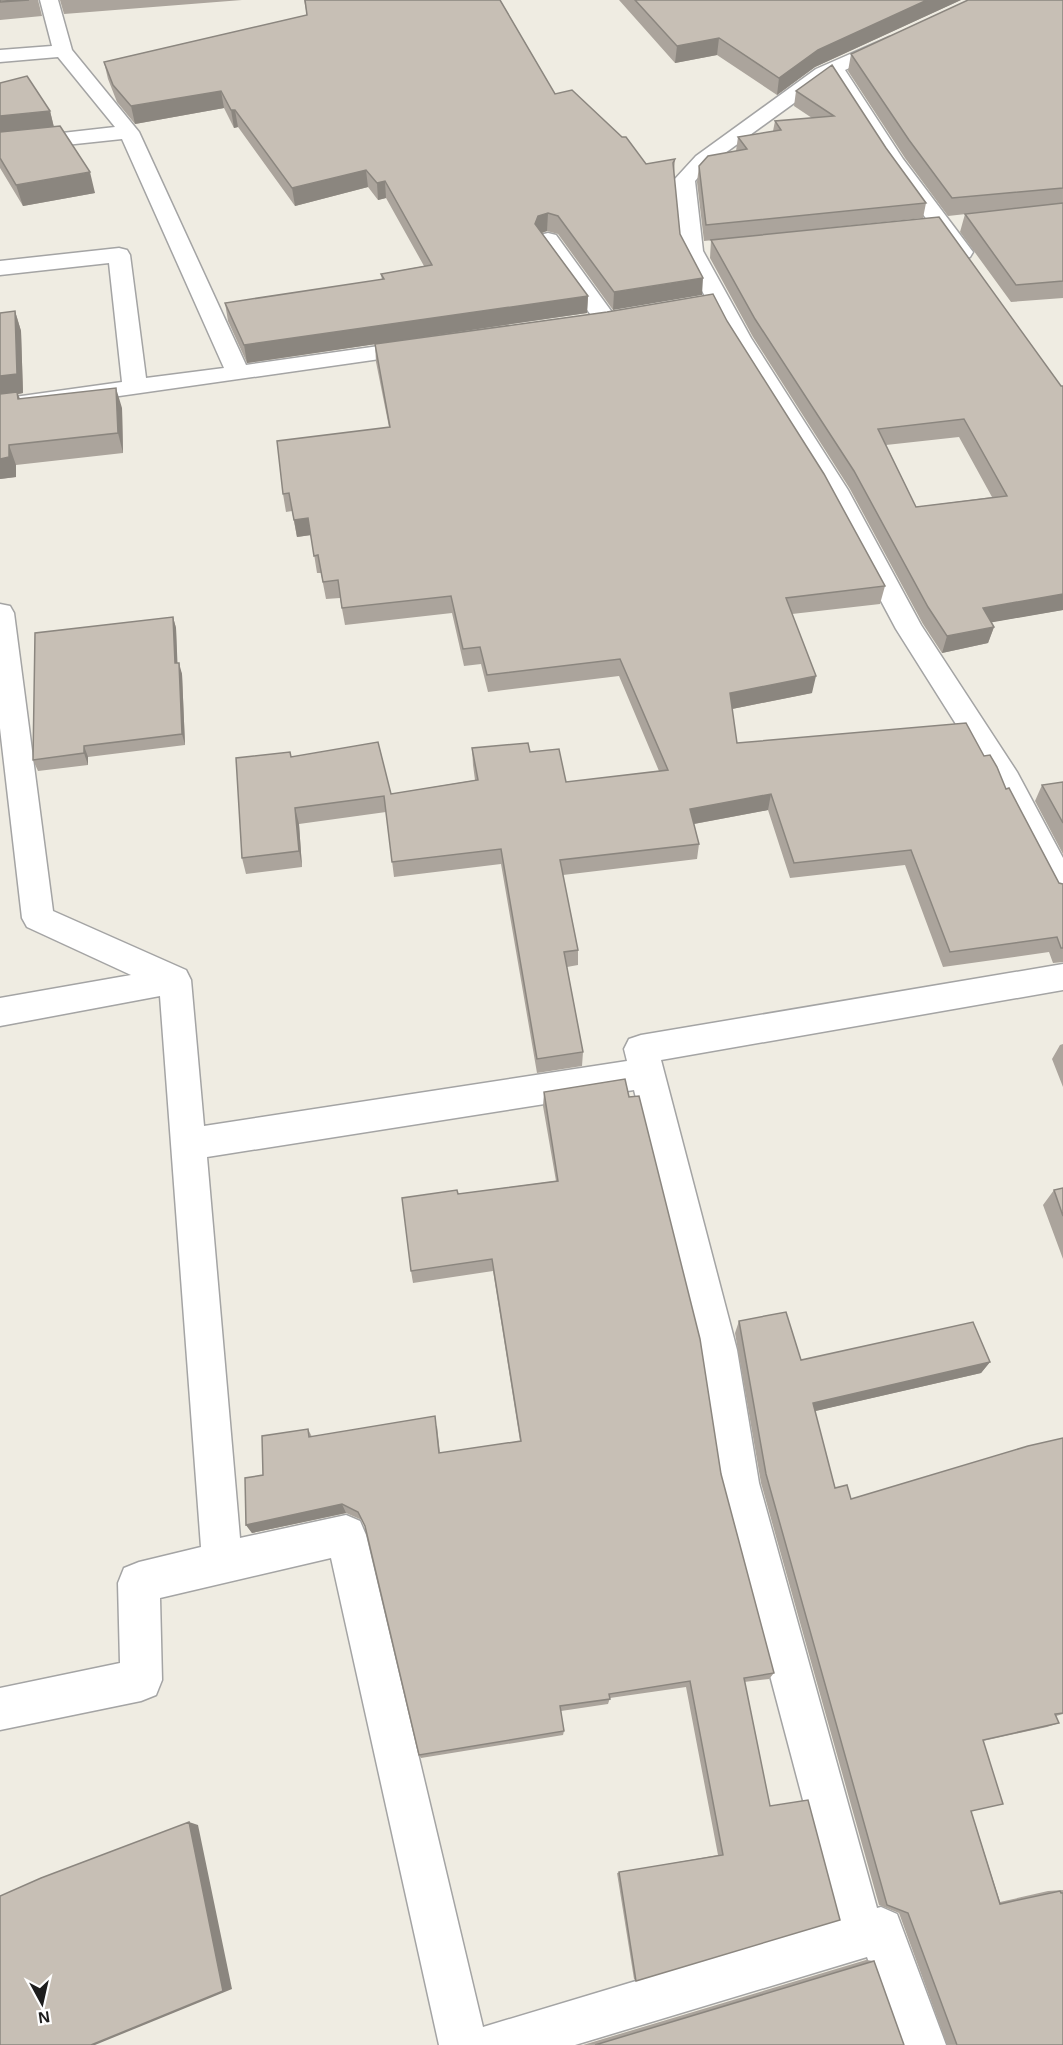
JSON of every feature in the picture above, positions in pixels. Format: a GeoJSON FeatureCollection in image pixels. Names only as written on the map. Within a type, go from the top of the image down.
{"type":"FeatureCollection","features":[{"type":"Feature","properties":{"kind":"street"},"geometry":{"type":"LineString","coordinates":[[49,0],[63,51],[129,132],[238,373]]}},
{"type":"Feature","properties":{"kind":"street"},"geometry":{"type":"LineString","coordinates":[[908,34],[823,73],[703,160],[684,180],[704,250],[708,303],[740,338],[835,490],[910,629],[1007,780],[1063,886]]}},
{"type":"Feature","properties":{"kind":"street"},"geometry":{"type":"LineString","coordinates":[[0,56],[63,51]]}},
{"type":"Feature","properties":{"kind":"street"},"geometry":{"type":"LineString","coordinates":[[834,68],[895,162],[974,268]]}},
{"type":"Feature","properties":{"kind":"street"},"geometry":{"type":"LineString","coordinates":[[0,146],[129,132]]}},
{"type":"Feature","properties":{"kind":"street"},"geometry":{"type":"LineString","coordinates":[[918,227],[963,222]]}},
{"type":"Feature","properties":{"kind":"street"},"geometry":{"type":"LineString","coordinates":[[548,240],[617,318],[582,324]]}},
{"type":"Feature","properties":{"kind":"street"},"geometry":{"type":"LineString","coordinates":[[182,252],[238,373]]}},
{"type":"Feature","properties":{"kind":"street"},"geometry":{"type":"LineString","coordinates":[[0,268],[118,255],[135,387]]}},
{"type":"Feature","properties":{"kind":"street"},"geometry":{"type":"LineString","coordinates":[[0,406],[440,344]]}},
{"type":"Feature","properties":{"kind":"street"},"geometry":{"type":"LineString","coordinates":[[0,613],[9,756],[38,918],[175,980]]}},
{"type":"Feature","properties":{"kind":"street"},"geometry":{"type":"LineString","coordinates":[[862,1936],[739,1483],[718,1350],[641,1049],[1063,977]]}},
{"type":"Feature","properties":{"kind":"street"},"geometry":{"type":"LineString","coordinates":[[0,1012],[175,980]]}},
{"type":"Feature","properties":{"kind":"street"},"geometry":{"type":"LineString","coordinates":[[175,980],[222,1562]]}},
{"type":"Feature","properties":{"kind":"street"},"geometry":{"type":"LineString","coordinates":[[189,1144],[647,1073]]}},
{"type":"Feature","properties":{"kind":"street"},"geometry":{"type":"LineString","coordinates":[[0,1709],[141,1680],[139,1583],[346,1535],[463,2045]]}},
{"type":"Feature","properties":{"kind":"street"},"geometry":{"type":"LineString","coordinates":[[496,2045],[881,1930],[922,2045]]}},
{"type":"Feature","properties":{"kind":"building"},"geometry":{"type":"Polygon","coordinates":[[[0,0],[29,0],[0,2],[0,0]]]}},
{"type":"Feature","properties":{"kind":"building"},"geometry":{"type":"Polygon","coordinates":[[[305,0],[500,0],[555,94],[572,90],[622,137],[626,137],[646,164],[675,159],[673,163],[680,234],[703,278],[614,292],[558,216],[548,213],[538,216],[535,224],[588,296],[244,345],[225,303],[384,279],[381,274],[432,265],[385,181],[377,183],[366,170],[292,188],[235,110],[231,110],[221,91],[131,106],[113,85],[104,62],[307,15],[305,0]]]}},
{"type":"Feature","properties":{"kind":"building"},"geometry":{"type":"Polygon","coordinates":[[[635,0],[927,0],[818,50],[779,78],[719,38],[677,46],[635,0]]]}},
{"type":"Feature","properties":{"kind":"building"},"geometry":{"type":"Polygon","coordinates":[[[968,0],[1063,0],[1063,188],[952,198],[909,140],[851,54],[968,0]]]}},
{"type":"Feature","properties":{"kind":"building"},"geometry":{"type":"Polygon","coordinates":[[[832,65],[886,148],[926,203],[706,225],[699,166],[708,156],[747,149],[738,137],[781,130],[775,121],[834,116],[796,91],[832,65]]]}},
{"type":"Feature","properties":{"kind":"building"},"geometry":{"type":"Polygon","coordinates":[[[27,76],[50,111],[0,116],[0,83],[27,76]]]}},
{"type":"Feature","properties":{"kind":"building"},"geometry":{"type":"Polygon","coordinates":[[[60,126],[90,172],[16,185],[0,158],[0,132],[60,126]]]}},
{"type":"Feature","properties":{"kind":"building"},"geometry":{"type":"Polygon","coordinates":[[[1063,203],[1063,281],[1016,285],[965,214],[1063,203]]]}},
{"type":"Feature","properties":{"kind":"building"},"geometry":{"type":"Polygon","coordinates":[[[939,217],[1063,386],[1063,594],[983,608],[994,627],[947,636],[928,607],[854,471],[755,319],[711,240],[939,217]],[[964,419],[878,429],[916,507],[1007,496],[964,419]]]}},
{"type":"Feature","properties":{"kind":"building"},"geometry":{"type":"Polygon","coordinates":[[[713,294],[727,321],[824,474],[885,586],[786,598],[816,676],[730,693],[737,743],[966,723],[984,756],[990,755],[1006,789],[1009,788],[1059,883],[1063,884],[1063,948],[1057,937],[950,952],[911,850],[794,863],[771,794],[690,809],[699,844],[560,860],[578,950],[564,952],[583,1052],[537,1059],[501,849],[392,862],[384,796],[295,808],[299,851],[242,858],[236,758],[290,752],[291,757],[378,742],[391,794],[478,780],[472,748],[528,743],[530,752],[559,749],[566,782],[668,770],[620,659],[487,675],[480,647],[463,649],[451,596],[342,608],[338,580],[323,582],[318,555],[314,556],[308,518],[294,520],[289,493],[283,494],[277,441],[390,427],[375,344],[607,312],[713,294]]]}},
{"type":"Feature","properties":{"kind":"building"},"geometry":{"type":"Polygon","coordinates":[[[15,311],[17,374],[0,376],[0,313],[15,311]]]}},
{"type":"Feature","properties":{"kind":"building"},"geometry":{"type":"Polygon","coordinates":[[[116,388],[118,433],[9,445],[9,457],[0,459],[0,394],[17,392],[18,399],[116,388]]]}},
{"type":"Feature","properties":{"kind":"building"},"geometry":{"type":"Polygon","coordinates":[[[173,617],[175,663],[179,663],[182,734],[84,746],[84,753],[33,760],[35,633],[173,617]]]}},
{"type":"Feature","properties":{"kind":"building"},"geometry":{"type":"Polygon","coordinates":[[[1063,782],[1063,823],[1042,785],[1063,782]]]}},
{"type":"Feature","properties":{"kind":"building"},"geometry":{"type":"Polygon","coordinates":[[[625,1079],[629,1097],[639,1096],[700,1339],[721,1474],[774,1673],[744,1678],[770,1806],[808,1800],[840,1920],[636,1981],[619,1872],[723,1855],[690,1681],[609,1694],[610,1699],[560,1706],[564,1731],[419,1755],[365,1526],[358,1512],[342,1504],[246,1525],[245,1478],[263,1475],[262,1436],[308,1429],[309,1437],[435,1416],[439,1453],[521,1441],[492,1259],[411,1271],[402,1198],[457,1190],[458,1194],[558,1181],[544,1092],[625,1079]]]}},
{"type":"Feature","properties":{"kind":"building"},"geometry":{"type":"Polygon","coordinates":[[[1063,1188],[1063,1216],[1054,1190],[1063,1188]]]}},
{"type":"Feature","properties":{"kind":"building"},"geometry":{"type":"Polygon","coordinates":[[[786,1312],[801,1360],[973,1322],[990,1362],[813,1403],[835,1488],[847,1485],[851,1499],[1028,1446],[1063,1438],[1063,1713],[1055,1714],[1059,1723],[983,1740],[1003,1804],[971,1811],[1000,1904],[1060,1891],[1063,1893],[1063,2045],[957,2045],[908,1913],[887,1905],[766,1474],[739,1321],[786,1312]]]}},
{"type":"Feature","properties":{"kind":"building"},"geometry":{"type":"Polygon","coordinates":[[[189,1822],[223,1991],[91,2045],[0,2045],[0,1896],[41,1878],[189,1822]]]}},
{"type":"Feature","properties":{"kind":"building"},"geometry":{"type":"Polygon","coordinates":[[[874,1961],[904,2045],[595,2045],[874,1961]]]}}]}
